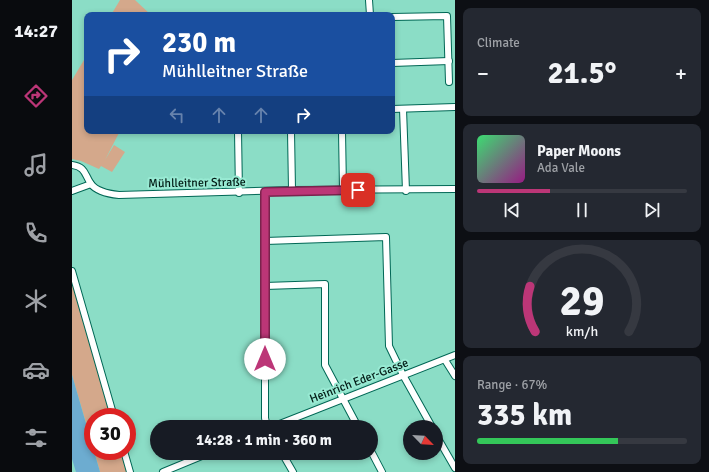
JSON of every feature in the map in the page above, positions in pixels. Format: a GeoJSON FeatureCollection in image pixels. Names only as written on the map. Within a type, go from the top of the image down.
{"type":"FeatureCollection","features":[{"type":"Feature","properties":{"kind":"street"},"geometry":{"type":"LineString","coordinates":[[369,0],[370,12]]}},
{"type":"Feature","properties":{"kind":"street"},"geometry":{"type":"LineString","coordinates":[[395,17],[447,16],[449,82]]}},
{"type":"Feature","properties":{"kind":"street"},"geometry":{"type":"LineString","coordinates":[[448,45],[455,45]]}},
{"type":"Feature","properties":{"kind":"street"},"geometry":{"type":"LineString","coordinates":[[395,63],[449,61]]}},
{"type":"Feature","properties":{"kind":"street"},"geometry":{"type":"LineString","coordinates":[[395,109],[455,108]]}},
{"type":"Feature","properties":{"kind":"street"},"geometry":{"type":"LineString","coordinates":[[403,109],[406,191]]}},
{"type":"Feature","properties":{"kind":"street"},"geometry":{"type":"LineString","coordinates":[[238,134],[239,193]]}},
{"type":"Feature","properties":{"kind":"street"},"geometry":{"type":"LineString","coordinates":[[291,134],[292,190]]}},
{"type":"Feature","properties":{"kind":"street"},"geometry":{"type":"LineString","coordinates":[[342,134],[343,190]]}},
{"type":"Feature","properties":{"kind":"street","name":"Mühlleitner Straße"},"geometry":{"type":"LineString","coordinates":[[72,165],[77,166],[86,172],[91,184],[103,193],[119,196],[292,190],[455,190]]}},
{"type":"Feature","properties":{"kind":"street"},"geometry":{"type":"LineString","coordinates":[[72,190],[91,184]]}},
{"type":"Feature","properties":{"kind":"street"},"geometry":{"type":"LineString","coordinates":[[265,192],[265,420]]}},
{"type":"Feature","properties":{"kind":"street"},"geometry":{"type":"LineString","coordinates":[[265,241],[386,237],[389,346],[428,420]]}},
{"type":"Feature","properties":{"kind":"street"},"geometry":{"type":"LineString","coordinates":[[73,273],[111,408]]}},
{"type":"Feature","properties":{"kind":"street"},"geometry":{"type":"LineString","coordinates":[[265,286],[325,284],[325,365],[354,420]]}},
{"type":"Feature","properties":{"kind":"street","name":"Heinrich Eder-Gasse"},"geometry":{"type":"LineString","coordinates":[[290,420],[455,356]]}},
{"type":"Feature","properties":{"kind":"street"},"geometry":{"type":"LineString","coordinates":[[446,360],[455,376]]}},
{"type":"Feature","properties":{"kind":"street"},"geometry":{"type":"LineString","coordinates":[[443,447],[455,468]]}},
{"type":"Feature","properties":{"kind":"street"},"geometry":{"type":"LineString","coordinates":[[127,460],[130,472]]}},
{"type":"Feature","properties":{"kind":"street"},"geometry":{"type":"LineString","coordinates":[[163,472],[192,460]]}},
{"type":"Feature","properties":{"kind":"street"},"geometry":{"type":"LineString","coordinates":[[286,460],[293,472]]}},
{"type":"Feature","properties":{"kind":"street"},"geometry":{"type":"LineString","coordinates":[[376,460],[382,472]]}},
{"type":"Feature","properties":{"kind":"shaded area"},"geometry":{"type":"Polygon","coordinates":[[[120,0],[135,0],[148,12],[113,12],[120,0]]]}},
{"type":"Feature","properties":{"kind":"shaded area"},"geometry":{"type":"Polygon","coordinates":[[[84,60],[84,134],[118,134],[105,160],[114,145],[125,152],[112,172],[101,166],[99,169],[81,161],[72,159],[72,80],[84,60]]]}},
{"type":"Feature","properties":{"kind":"shaded area"},"geometry":{"type":"Polygon","coordinates":[[[72,278],[108,408],[84,408],[84,416],[72,375],[72,278]]]}},
{"type":"Feature","properties":{"kind":"shaded area"},"geometry":{"type":"Polygon","coordinates":[[[97,460],[124,460],[127,472],[100,472],[97,460]]]}},
{"type":"Feature","properties":{"kind":"water"},"geometry":{"type":"Polygon","coordinates":[[[72,375],[84,417],[84,460],[97,460],[100,472],[76,472],[72,459],[72,375]]]}},
{"type":"Feature","properties":{"kind":"route"},"geometry":{"type":"LineString","coordinates":[[265,359],[265,192],[292,190],[358,190]]}}]}
